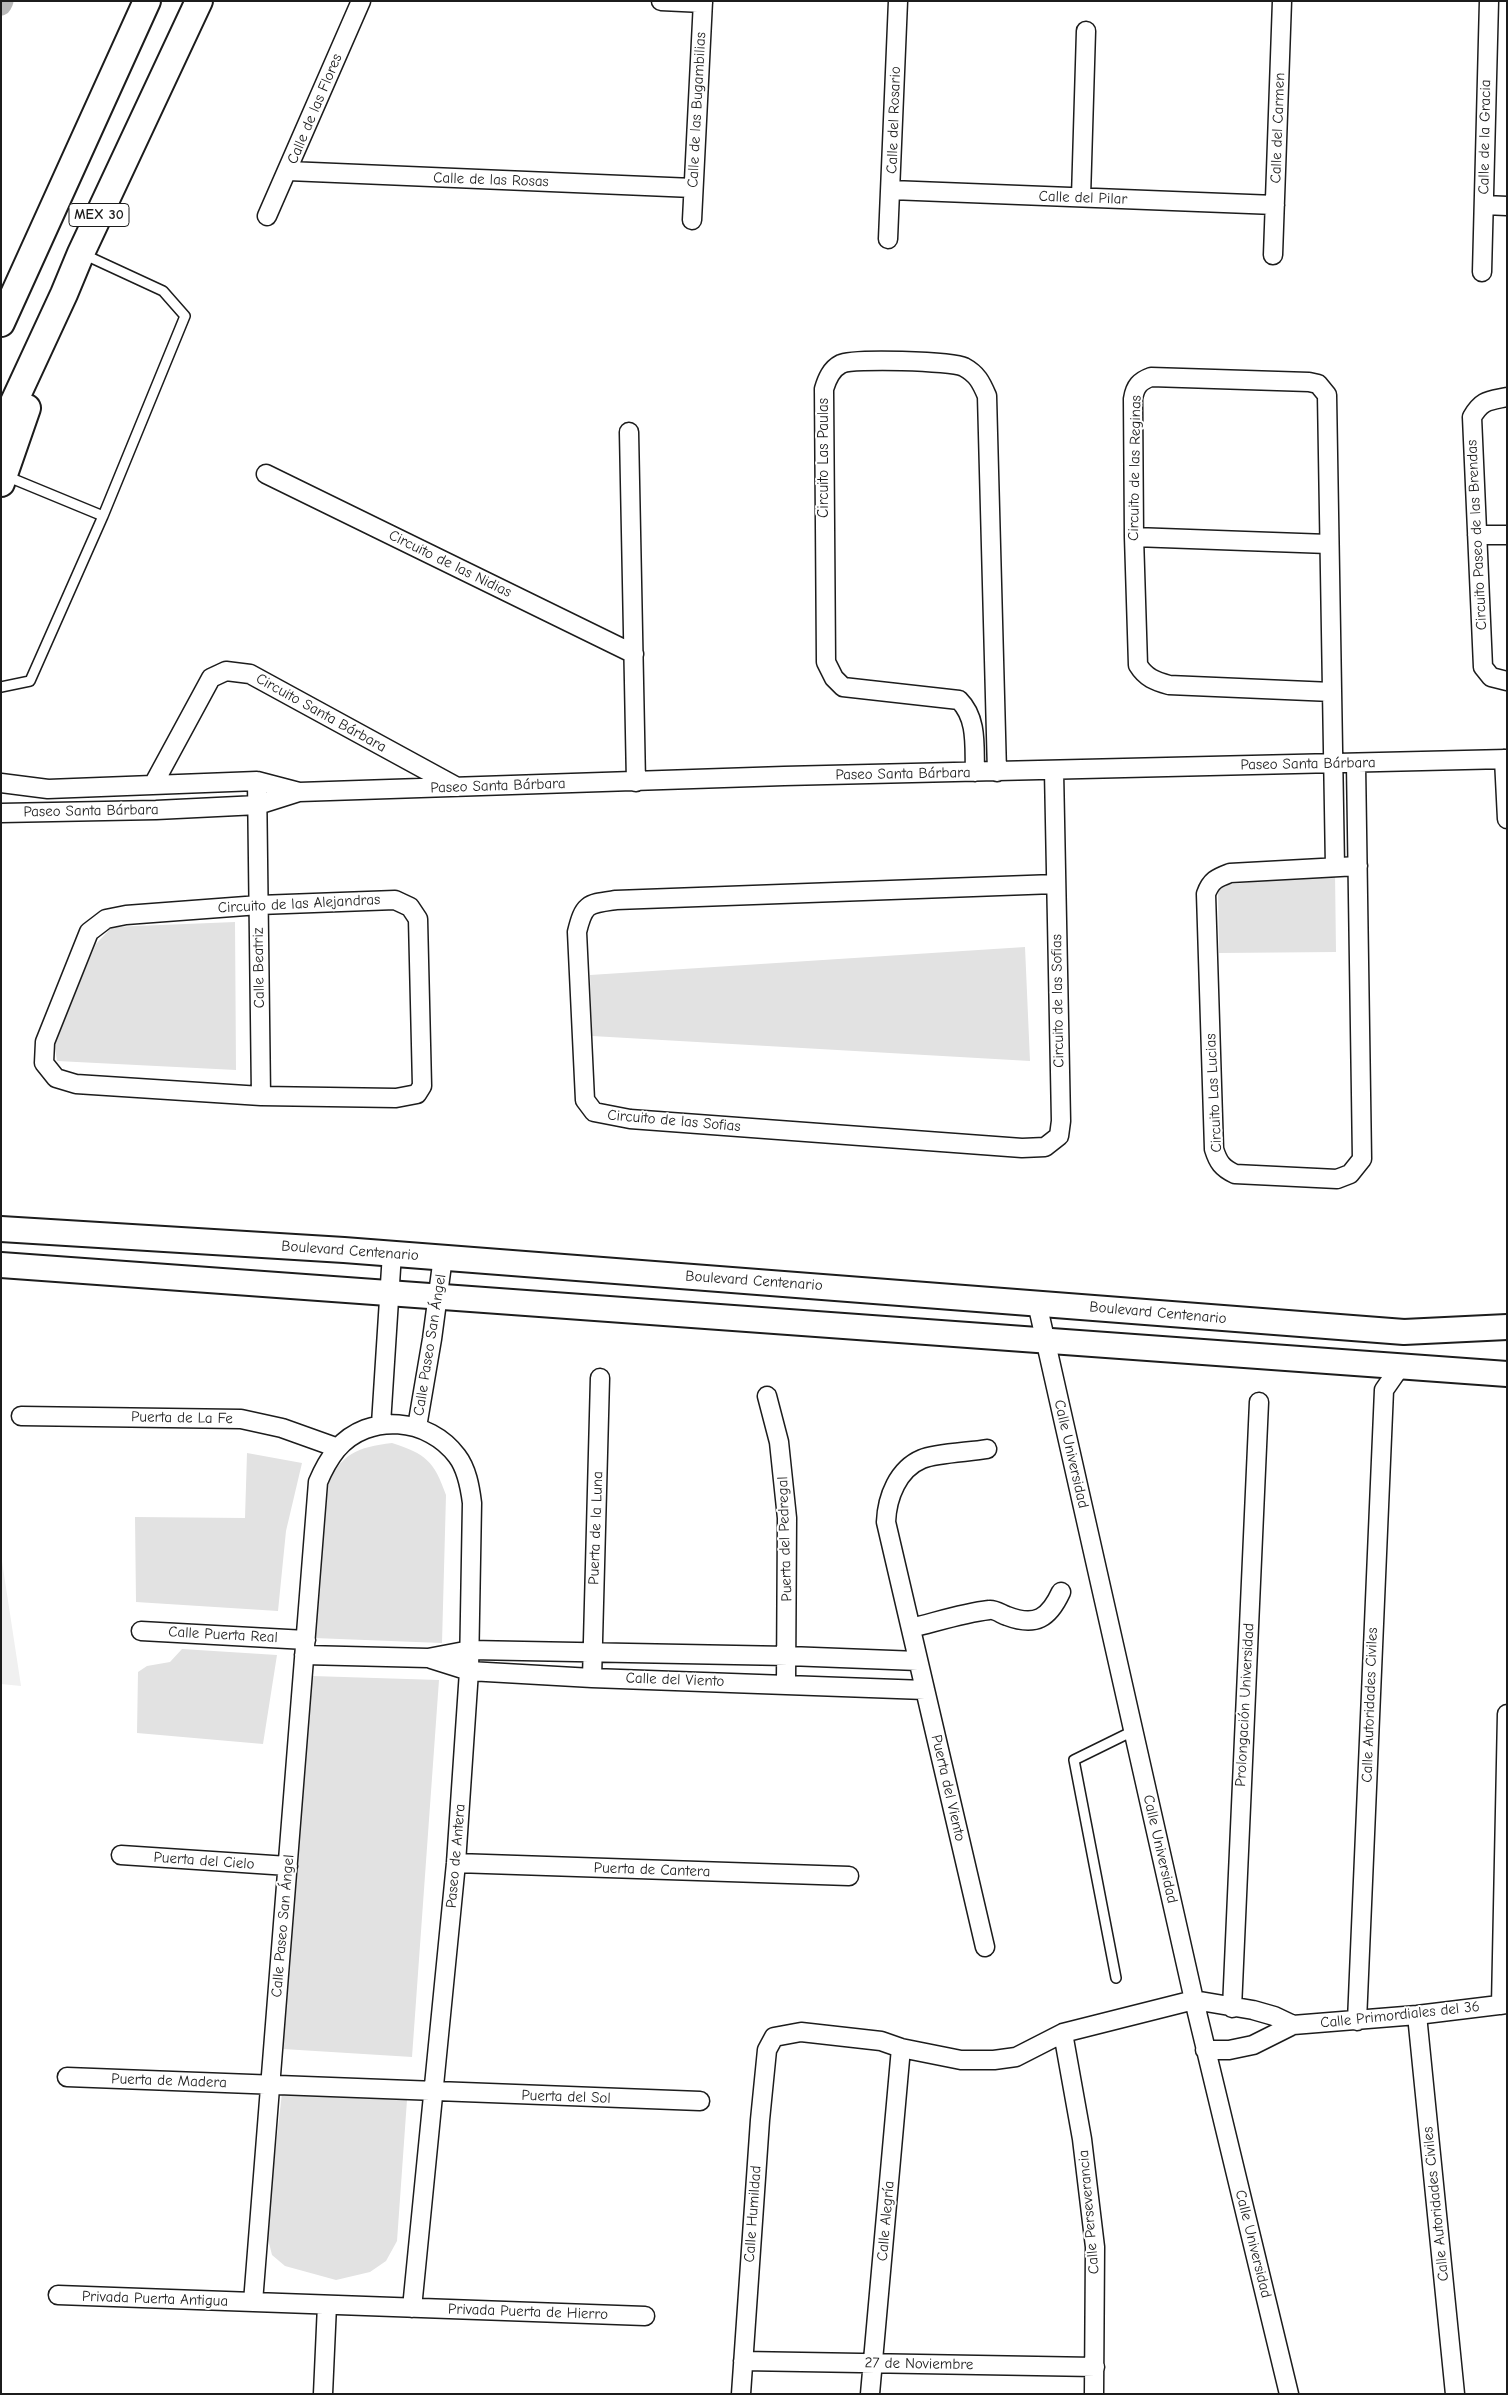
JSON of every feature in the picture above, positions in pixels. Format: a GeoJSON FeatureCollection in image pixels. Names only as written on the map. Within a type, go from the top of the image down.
{"type":"FeatureCollection","features":[{"type":"Feature","properties":{"kind":"main road","name":"MEX 30"},"geometry":{"type":"LineString","coordinates":[[1,323],[147,1]]}},
{"type":"Feature","properties":{"kind":"main road","name":"MEX 30"},"geometry":{"type":"LineString","coordinates":[[1,430],[64,294],[80,253],[198,1]]}},
{"type":"Feature","properties":{"kind":"main road"},"geometry":{"type":"LineString","coordinates":[[3,479],[64,294]]}},
{"type":"Feature","properties":{"kind":"main road","name":"Boulevard Centenario"},"geometry":{"type":"LineString","coordinates":[[1,1229],[392,1253],[1404,1332],[1507,1327]]}},
{"type":"Feature","properties":{"kind":"main road"},"geometry":{"type":"LineString","coordinates":[[1,1265],[388,1291],[1507,1374]]}},
{"type":"Feature","properties":{"kind":"main road"},"geometry":{"type":"LineString","coordinates":[[1471,1330],[1507,1339]]}},
{"type":"Feature","properties":{"kind":"street","name":"Calle de las Flores"},"geometry":{"type":"LineString","coordinates":[[267,216],[361,1]]}},
{"type":"Feature","properties":{"kind":"street"},"geometry":{"type":"LineString","coordinates":[[661,1],[703,2]]}},
{"type":"Feature","properties":{"kind":"street","name":"Calle del Rosario"},"geometry":{"type":"LineString","coordinates":[[888,239],[898,1]]}},
{"type":"Feature","properties":{"kind":"street","name":"Calle del Carmen"},"geometry":{"type":"LineString","coordinates":[[1273,255],[1282,1]]}},
{"type":"Feature","properties":{"kind":"street","name":"Calle de la Gracia"},"geometry":{"type":"LineString","coordinates":[[1482,272],[1488,1]]}},
{"type":"Feature","properties":{"kind":"street","name":"Calle de las Bugambilias"},"geometry":{"type":"LineString","coordinates":[[692,220],[703,2]]}},
{"type":"Feature","properties":{"kind":"street"},"geometry":{"type":"LineString","coordinates":[[1081,197],[1086,31]]}},
{"type":"Feature","properties":{"kind":"street","name":"Calle de las Rosas"},"geometry":{"type":"LineString","coordinates":[[288,171],[693,188]]}},
{"type":"Feature","properties":{"kind":"street","name":"Calle del Pilar"},"geometry":{"type":"LineString","coordinates":[[891,190],[1275,206]]}},
{"type":"Feature","properties":{"kind":"street"},"geometry":{"type":"LineString","coordinates":[[1484,205],[1507,206]]}},
{"type":"Feature","properties":{"kind":"street","name":"Circuito Las Paulas"},"geometry":{"type":"LineString","coordinates":[[975,772],[973,722],[969,709],[960,700],[860,691],[843,687],[834,678],[826,662],[824,388],[830,374],[841,363],[866,360],[962,366],[979,377],[987,396],[997,772]]}},
{"type":"Feature","properties":{"kind":"street","name":"Circuito de las Reginas"},"geometry":{"type":"LineString","coordinates":[[1332,692],[1169,685],[1154,681],[1144,675],[1138,665],[1137,653],[1133,399],[1137,385],[1142,381],[1151,377],[1299,382],[1318,384],[1327,394],[1328,544],[1334,764]]}},
{"type":"Feature","properties":{"kind":"street","name":"Circuito Paseo de las Brendas"},"geometry":{"type":"LineString","coordinates":[[1507,397],[1487,401],[1479,405],[1472,417],[1483,667],[1491,677],[1507,681]]}},
{"type":"Feature","properties":{"kind":"street"},"geometry":{"type":"LineString","coordinates":[[629,432],[636,782]]}},
{"type":"Feature","properties":{"kind":"street","name":"Circuito de las Nidias"},"geometry":{"type":"LineString","coordinates":[[266,474],[634,654]]}},
{"type":"Feature","properties":{"kind":"street"},"geometry":{"type":"LineString","coordinates":[[1477,535],[1507,535]]}},
{"type":"Feature","properties":{"kind":"street"},"geometry":{"type":"LineString","coordinates":[[1134,537],[1328,544]]}},
{"type":"Feature","properties":{"kind":"street","name":"Circuito Santa Bárbara"},"geometry":{"type":"LineString","coordinates":[[153,785],[211,678],[226,671],[250,674],[457,787]]}},
{"type":"Feature","properties":{"kind":"street"},"geometry":{"type":"LineString","coordinates":[[1506,759],[1507,819]]}},
{"type":"Feature","properties":{"kind":"street","name":"Paseo Santa Bárbara"},"geometry":{"type":"LineString","coordinates":[[1,813],[156,810],[258,805],[299,792],[975,772],[1506,759]]}},
{"type":"Feature","properties":{"kind":"street"},"geometry":{"type":"LineString","coordinates":[[1334,764],[1335,867]]}},
{"type":"Feature","properties":{"kind":"street","name":"Circuito Las Lucias"},"geometry":{"type":"LineString","coordinates":[[1356,764],[1358,866],[1362,1159],[1350,1174],[1337,1179],[1235,1174],[1226,1170],[1218,1162],[1214,1149],[1206,894],[1214,879],[1230,873],[1358,866]]}},
{"type":"Feature","properties":{"kind":"street","name":"Circuito de las Sofias"},"geometry":{"type":"LineString","coordinates":[[1054,770],[1061,1121],[1059,1136],[1045,1147],[1022,1148],[630,1119],[594,1112],[585,1100],[577,932],[582,912],[592,903],[616,900],[1055,884]]}},
{"type":"Feature","properties":{"kind":"street","name":"Paseo Santa Bárbara"},"geometry":{"type":"LineString","coordinates":[[1,784],[48,789],[257,781],[299,792]]}},
{"type":"Feature","properties":{"kind":"street","name":"Calle Beatriz"},"geometry":{"type":"LineString","coordinates":[[257,781],[261,1096]]}},
{"type":"Feature","properties":{"kind":"street","name":"Circuito de las Alejandras"},"geometry":{"type":"LineString","coordinates":[[395,900],[410,907],[418,919],[422,1086],[416,1094],[396,1098],[261,1096],[76,1084],[56,1078],[44,1063],[45,1042],[89,932],[106,919],[126,915],[259,905],[395,900]]}},
{"type":"Feature","properties":{"kind":"street"},"geometry":{"type":"LineString","coordinates":[[381,1424],[388,1291],[392,1253]]}},
{"type":"Feature","properties":{"kind":"street","name":"Calle Paseo San Ángel"},"geometry":{"type":"LineString","coordinates":[[253,2302],[318,1482],[325,1467],[338,1448],[365,1429],[381,1424],[417,1427],[439,1295],[443,1257]]}},
{"type":"Feature","properties":{"kind":"street","name":"Calle Universidad"},"geometry":{"type":"LineString","coordinates":[[1038,1303],[1205,2050],[1289,2394]]}},
{"type":"Feature","properties":{"kind":"street"},"geometry":{"type":"LineString","coordinates":[[1368,1365],[1384,1390],[1400,1367]]}},
{"type":"Feature","properties":{"kind":"street","name":"Puerta de la Luna"},"geometry":{"type":"LineString","coordinates":[[592,1678],[600,1378]]}},
{"type":"Feature","properties":{"kind":"street","name":"Calle Autoridades Civiles"},"geometry":{"type":"LineString","coordinates":[[1357,2021],[1384,1390]]}},
{"type":"Feature","properties":{"kind":"street","name":"Puerta del Pedregal"},"geometry":{"type":"LineString","coordinates":[[767,1396],[779,1442],[785,1482],[788,1656],[786,1684]]}},
{"type":"Feature","properties":{"kind":"street","name":"Prolongación Universidad"},"geometry":{"type":"LineString","coordinates":[[1232,2008],[1259,1402]]}},
{"type":"Feature","properties":{"kind":"street","name":"Puerta de La Fe"},"geometry":{"type":"LineString","coordinates":[[21,1416],[241,1419],[282,1428],[338,1448]]}},
{"type":"Feature","properties":{"kind":"street","name":"Paseo de Antera"},"geometry":{"type":"LineString","coordinates":[[412,2308],[456,1863],[470,1650],[472,1502],[470,1483],[459,1457],[446,1443],[431,1432],[417,1427]]}},
{"type":"Feature","properties":{"kind":"street","name":"Puerta del Viento"},"geometry":{"type":"LineString","coordinates":[[986,1947],[886,1522],[887,1504],[890,1495],[908,1468],[923,1458],[987,1449]]}},
{"type":"Feature","properties":{"kind":"street"},"geometry":{"type":"LineString","coordinates":[[911,1628],[992,1609],[1021,1621],[1032,1621],[1045,1616],[1054,1606],[1060,1592]]}},
{"type":"Feature","properties":{"kind":"street","name":"Calle Puerta Real"},"geometry":{"type":"LineString","coordinates":[[141,1631],[305,1647]]}},
{"type":"Feature","properties":{"kind":"street","name":"Calle del Viento"},"geometry":{"type":"LineString","coordinates":[[305,1647],[428,1658],[469,1671],[592,1678],[924,1690]]}},
{"type":"Feature","properties":{"kind":"street","name":"Calle del Viento"},"geometry":{"type":"LineString","coordinates":[[428,1658],[470,1650],[788,1656],[918,1662]]}},
{"type":"Feature","properties":{"kind":"street"},"geometry":{"type":"LineString","coordinates":[[1504,2005],[1507,1714]]}},
{"type":"Feature","properties":{"kind":"street","name":"Puerta del Cielo"},"geometry":{"type":"LineString","coordinates":[[121,1855],[288,1866]]}},
{"type":"Feature","properties":{"kind":"street","name":"Puerta de Cantera"},"geometry":{"type":"LineString","coordinates":[[456,1863],[849,1876]]}},
{"type":"Feature","properties":{"kind":"street","name":"Calle Primordiales del 36"},"geometry":{"type":"LineString","coordinates":[[774,2037],[801,2032],[881,2041],[901,2048],[961,2060],[994,2060],[1016,2057],[1063,2033],[1194,2000],[1232,2008],[1253,2010],[1274,2016],[1293,2025]]}},
{"type":"Feature","properties":{"kind":"street","name":"Calle Primordiales del 36"},"geometry":{"type":"LineString","coordinates":[[1205,2050],[1229,2050],[1253,2045],[1293,2025],[1357,2021],[1504,2005]]}},
{"type":"Feature","properties":{"kind":"street","name":"Calle Autoridades Civiles"},"geometry":{"type":"LineString","coordinates":[[1417,2015],[1455,2394]]}},
{"type":"Feature","properties":{"kind":"street","name":"Calle Perseverancia"},"geometry":{"type":"LineString","coordinates":[[1063,2033],[1082,2139],[1095,2247],[1096,2367],[1094,2394]]}},
{"type":"Feature","properties":{"kind":"street","name":"Calle Humildad"},"geometry":{"type":"LineString","coordinates":[[741,2394],[760,2120],[767,2050],[774,2037]]}},
{"type":"Feature","properties":{"kind":"street","name":"Calle Alegría"},"geometry":{"type":"LineString","coordinates":[[870,2394],[901,2048]]}},
{"type":"Feature","properties":{"kind":"street","name":"Puerta de Madera"},"geometry":{"type":"LineString","coordinates":[[67,2077],[433,2092]]}},
{"type":"Feature","properties":{"kind":"street","name":"Puerta del Sol"},"geometry":{"type":"LineString","coordinates":[[433,2092],[700,2102]]}},
{"type":"Feature","properties":{"kind":"street","name":"Privada Puerta Antigua"},"geometry":{"type":"LineString","coordinates":[[58,2295],[253,2302]]}},
{"type":"Feature","properties":{"kind":"street"},"geometry":{"type":"LineString","coordinates":[[253,2302],[412,2308]]}},
{"type":"Feature","properties":{"kind":"street"},"geometry":{"type":"LineString","coordinates":[[323,2394],[327,2305]]}},
{"type":"Feature","properties":{"kind":"street","name":"Privada Puerta de Hierro"},"geometry":{"type":"LineString","coordinates":[[412,2308],[645,2316]]}},
{"type":"Feature","properties":{"kind":"street","name":"27 de Noviembre"},"geometry":{"type":"LineString","coordinates":[[743,2361],[1096,2367]]}},
{"type":"Feature","properties":{"kind":"lane"},"geometry":{"type":"LineString","coordinates":[[1,687],[30,681],[103,516],[185,316],[163,291],[80,253]]}},
{"type":"Feature","properties":{"kind":"lane"},"geometry":{"type":"LineString","coordinates":[[3,479],[103,516]]}},
{"type":"Feature","properties":{"kind":"lane"},"geometry":{"type":"LineString","coordinates":[[1116,1978],[1074,1760],[1133,1731]]}},
{"type":"Feature","properties":{"kind":"shaded area"},"geometry":{"type":"Polygon","coordinates":[[[1335,873],[1336,952],[1219,953],[1218,891],[1224,885],[1335,873]]]}},
{"type":"Feature","properties":{"kind":"shaded area"},"geometry":{"type":"Polygon","coordinates":[[[235,922],[236,1070],[57,1061],[54,1042],[96,944],[112,927],[235,922]]]}},
{"type":"Feature","properties":{"kind":"shaded area"},"geometry":{"type":"Polygon","coordinates":[[[1025,947],[1030,1061],[592,1036],[590,975],[1025,947]]]}},
{"type":"Feature","properties":{"kind":"shaded area"},"geometry":{"type":"Polygon","coordinates":[[[392,1443],[413,1451],[427,1460],[442,1483],[446,1495],[442,1643],[314,1638],[327,1488],[337,1467],[351,1454],[369,1447],[392,1443]]]}},
{"type":"Feature","properties":{"kind":"shaded area"},"geometry":{"type":"Polygon","coordinates":[[[247,1453],[302,1463],[286,1531],[278,1611],[136,1602],[135,1517],[245,1518],[247,1453]]]}},
{"type":"Feature","properties":{"kind":"shaded area"},"geometry":{"type":"Polygon","coordinates":[[[1,1555],[21,1686],[1,1684],[1,1555]]]}},
{"type":"Feature","properties":{"kind":"shaded area"},"geometry":{"type":"Polygon","coordinates":[[[182,1649],[277,1655],[263,1744],[137,1733],[138,1672],[147,1666],[170,1662],[182,1649]]]}},
{"type":"Feature","properties":{"kind":"shaded area"},"geometry":{"type":"Polygon","coordinates":[[[312,1676],[439,1680],[412,2057],[283,2049],[312,1676]]]}},
{"type":"Feature","properties":{"kind":"shaded area"},"geometry":{"type":"Polygon","coordinates":[[[282,2093],[407,2100],[397,2241],[386,2261],[370,2272],[336,2280],[285,2266],[272,2255],[266,2231],[282,2093]]]}},
{"type":"Feature","properties":{"kind":"waterway"},"geometry":{"type":"LineString","coordinates":[[1,5],[3,1]]}}]}
